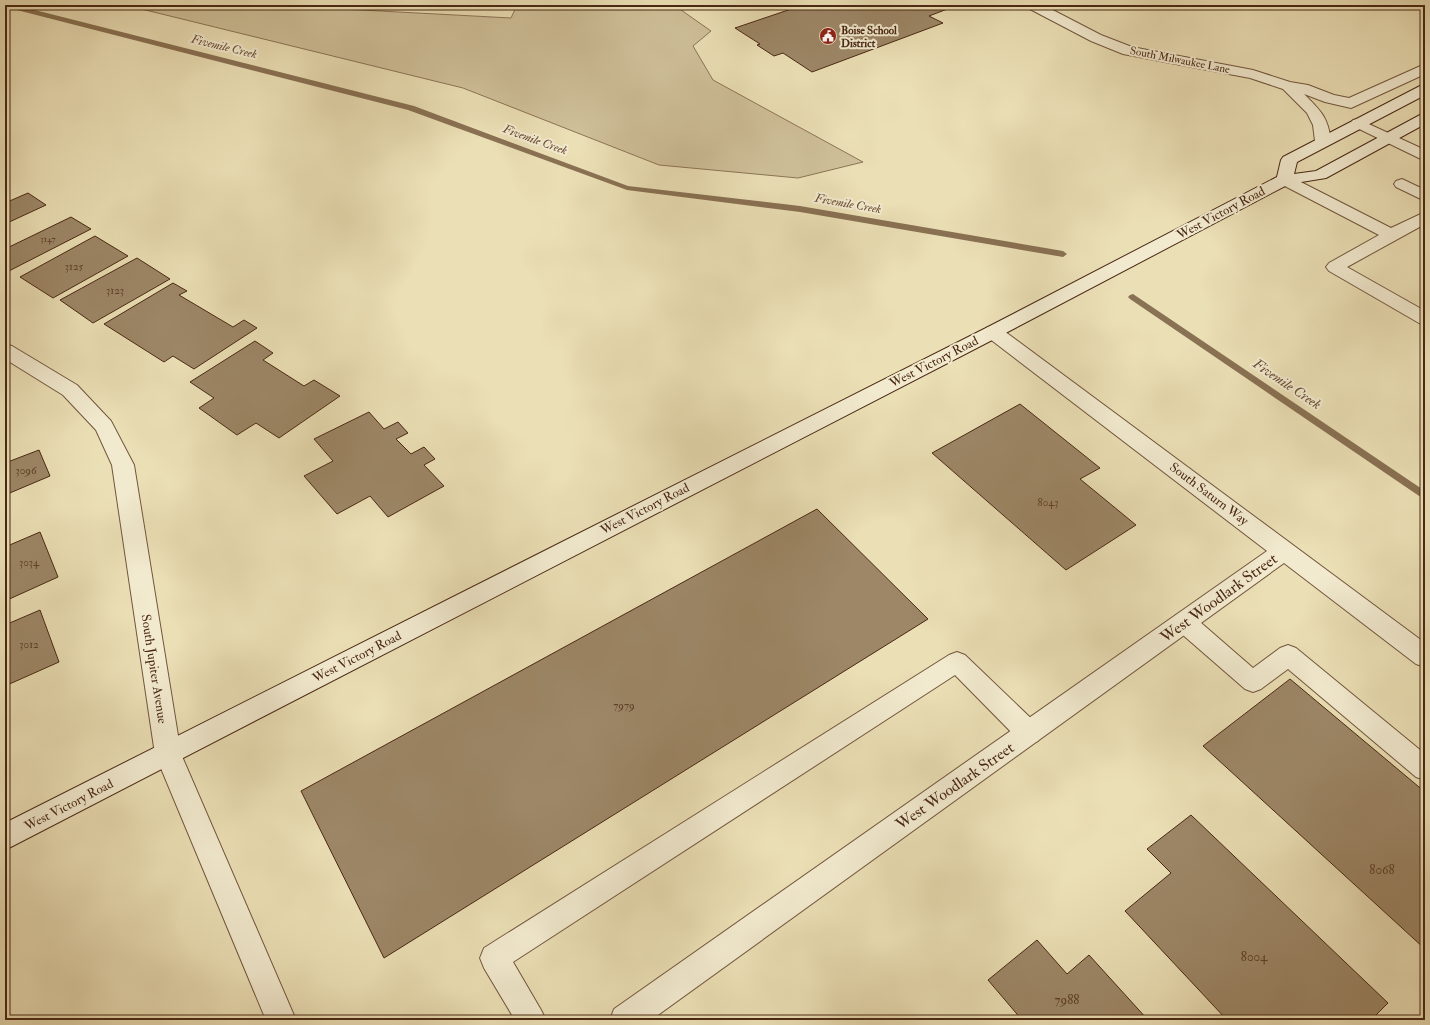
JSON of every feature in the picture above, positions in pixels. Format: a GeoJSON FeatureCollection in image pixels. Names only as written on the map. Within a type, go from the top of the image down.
{"type":"FeatureCollection","features":[{"type":"Feature","properties":{"kind":"street","name":"South Milwaukee Lane"},"geometry":{"type":"LineString","coordinates":[[1033,5],[1096,38],[1128,52],[1253,74],[1288,86],[1303,88],[1330,99],[1351,103],[1425,68]]}},
{"type":"Feature","properties":{"kind":"street","name":"South Milwaukee Lane"},"geometry":{"type":"LineString","coordinates":[[1288,86],[1313,111],[1321,125],[1323,141]]}},
{"type":"Feature","properties":{"kind":"street"},"geometry":{"type":"LineString","coordinates":[[1285,180],[1289,160],[1425,89]]}},
{"type":"Feature","properties":{"kind":"street","name":"West Victory Road"},"geometry":{"type":"LineString","coordinates":[[5,837],[993,332],[1285,180],[1320,175],[1425,118]]}},
{"type":"Feature","properties":{"kind":"street","name":"South Saturn Way"},"geometry":{"type":"LineString","coordinates":[[993,332],[1425,657]]}},
{"type":"Feature","properties":{"kind":"street","name":"South Jupiter Avenue"},"geometry":{"type":"LineString","coordinates":[[5,350],[70,390],[104,426],[123,465],[168,754],[281,1020]]}},
{"type":"Feature","properties":{"kind":"street","name":"West Woodlark Street"},"geometry":{"type":"LineString","coordinates":[[625,1020],[1284,551]]}},
{"type":"Feature","properties":{"kind":"lane"},"geometry":{"type":"LineString","coordinates":[[1358,123],[1425,156]]}},
{"type":"Feature","properties":{"kind":"lane"},"geometry":{"type":"LineString","coordinates":[[1285,180],[1391,235]]}},
{"type":"Feature","properties":{"kind":"lane"},"geometry":{"type":"LineString","coordinates":[[1402,184],[1425,196]]}},
{"type":"Feature","properties":{"kind":"lane"},"geometry":{"type":"LineString","coordinates":[[1425,217],[1335,267],[1425,319]]}},
{"type":"Feature","properties":{"kind":"lane"},"geometry":{"type":"LineString","coordinates":[[1184,622],[1253,682],[1288,655],[1425,768]]}},
{"type":"Feature","properties":{"kind":"lane"},"geometry":{"type":"LineString","coordinates":[[531,1020],[494,958],[957,662],[1029,733]]}},
{"type":"Feature","properties":{"kind":"shaded area"},"geometry":{"type":"Polygon","coordinates":[[[125,5],[306,5],[305,7],[511,18],[517,5],[674,5],[711,31],[693,46],[713,80],[863,162],[798,178],[659,165],[463,88],[125,5]]]}},
{"type":"Feature","properties":{"kind":"building","name":"Boise School District"},"geometry":{"type":"Polygon","coordinates":[[[803,5],[958,5],[929,16],[943,23],[812,72],[783,53],[774,56],[757,45],[760,44],[735,28],[803,5]]]}},
{"type":"Feature","properties":{"kind":"building"},"geometry":{"type":"Polygon","coordinates":[[[28,193],[46,205],[5,224],[5,203],[28,193]]]}},
{"type":"Feature","properties":{"kind":"building"},"geometry":{"type":"Polygon","coordinates":[[[71,217],[91,229],[5,273],[5,249],[71,217]]]}},
{"type":"Feature","properties":{"kind":"building"},"geometry":{"type":"Polygon","coordinates":[[[95,236],[128,256],[53,298],[20,277],[95,236]]]}},
{"type":"Feature","properties":{"kind":"building"},"geometry":{"type":"Polygon","coordinates":[[[137,258],[170,279],[93,323],[60,300],[137,258]]]}},
{"type":"Feature","properties":{"kind":"building"},"geometry":{"type":"Polygon","coordinates":[[[173,283],[187,291],[179,295],[233,327],[244,320],[257,328],[194,369],[173,356],[164,362],[104,324],[173,283]]]}},
{"type":"Feature","properties":{"kind":"building"},"geometry":{"type":"Polygon","coordinates":[[[255,341],[273,353],[263,360],[304,386],[314,380],[340,396],[279,438],[256,423],[237,435],[199,408],[214,398],[190,382],[255,341]]]}},
{"type":"Feature","properties":{"kind":"building"},"geometry":{"type":"Polygon","coordinates":[[[1020,404],[1100,468],[1080,479],[1136,525],[1066,570],[932,453],[1020,404]]]}},
{"type":"Feature","properties":{"kind":"building"},"geometry":{"type":"Polygon","coordinates":[[[369,412],[384,429],[398,422],[408,433],[396,439],[411,454],[424,447],[435,459],[424,465],[444,486],[388,517],[370,496],[337,514],[304,476],[333,461],[314,439],[369,412]]]}},
{"type":"Feature","properties":{"kind":"building"},"geometry":{"type":"Polygon","coordinates":[[[39,450],[50,476],[5,495],[5,463],[39,450]]]}},
{"type":"Feature","properties":{"kind":"building"},"geometry":{"type":"Polygon","coordinates":[[[817,509],[928,619],[384,958],[301,791],[817,509]]]}},
{"type":"Feature","properties":{"kind":"building"},"geometry":{"type":"Polygon","coordinates":[[[40,532],[58,577],[5,601],[5,547],[40,532]]]}},
{"type":"Feature","properties":{"kind":"building"},"geometry":{"type":"Polygon","coordinates":[[[40,610],[59,662],[5,686],[5,625],[40,610]]]}},
{"type":"Feature","properties":{"kind":"building"},"geometry":{"type":"Polygon","coordinates":[[[1290,679],[1425,792],[1425,949],[1203,746],[1290,679]]]}},
{"type":"Feature","properties":{"kind":"building"},"geometry":{"type":"Polygon","coordinates":[[[1191,815],[1388,1003],[1371,1020],[1227,1020],[1125,911],[1171,873],[1147,849],[1191,815]]]}},
{"type":"Feature","properties":{"kind":"building"},"geometry":{"type":"Polygon","coordinates":[[[1037,940],[1067,974],[1089,955],[1148,1020],[1022,1020],[988,980],[1037,940]]]}},
{"type":"Feature","properties":{"kind":"waterway","name":"Fivemile Creek"},"geometry":{"type":"LineString","coordinates":[[7,5],[411,108],[627,188],[800,209],[1063,254]]}},
{"type":"Feature","properties":{"kind":"waterway","name":"Fivemile Creek"},"geometry":{"type":"LineString","coordinates":[[1133,297],[1425,496]]}},
{"type":"Feature","properties":{"kind":"place","name":"Boise School District"},"geometry":{"type":"Point","coordinates":[828,36]}}]}
